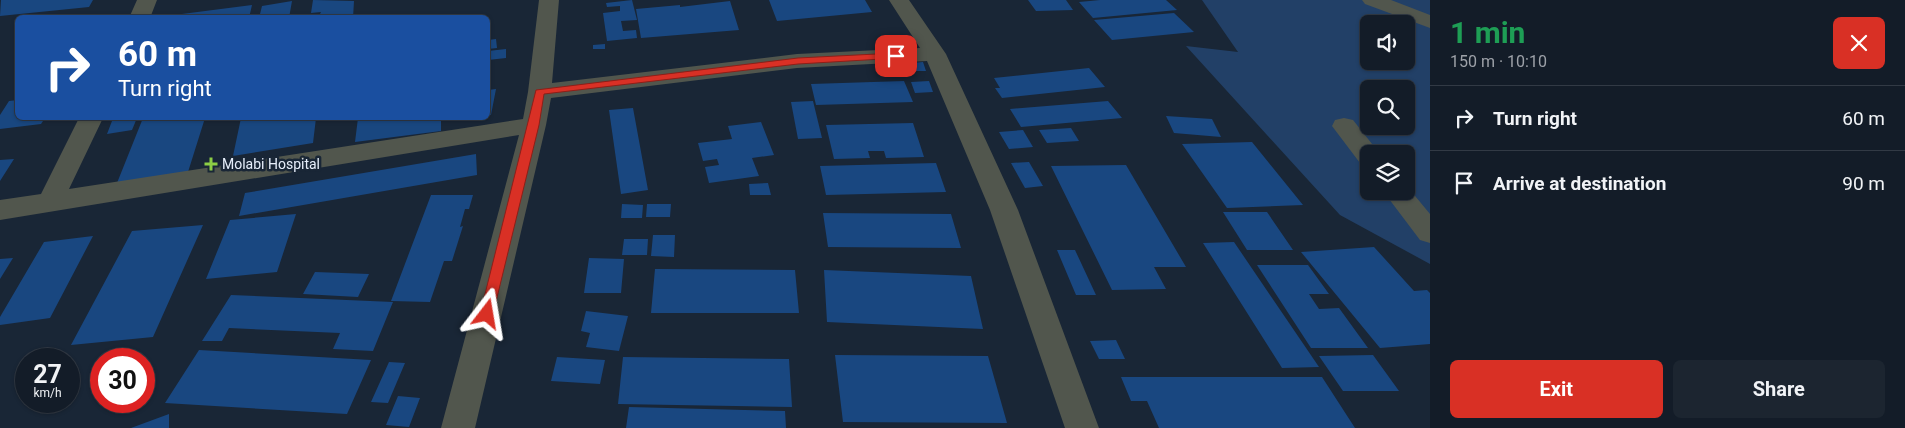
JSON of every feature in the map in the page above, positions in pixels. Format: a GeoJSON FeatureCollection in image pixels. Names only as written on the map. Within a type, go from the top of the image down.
{"type":"FeatureCollection","features":[{"type":"Feature","properties":{"kind":"street"},"geometry":{"type":"LineString","coordinates":[[140,15],[147,0]]}},
{"type":"Feature","properties":{"kind":"street"},"geometry":{"type":"LineString","coordinates":[[458,428],[534,125],[540,92],[549,0]]}},
{"type":"Feature","properties":{"kind":"street"},"geometry":{"type":"LineString","coordinates":[[899,0],[935,54],[1004,210],[1082,428]]}},
{"type":"Feature","properties":{"kind":"street"},"geometry":{"type":"LineString","coordinates":[[1372,0],[1430,22]]}},
{"type":"Feature","properties":{"kind":"street"},"geometry":{"type":"LineString","coordinates":[[540,92],[798,61],[935,54]]}},
{"type":"Feature","properties":{"kind":"street"},"geometry":{"type":"LineString","coordinates":[[50,202],[90,120]]}},
{"type":"Feature","properties":{"kind":"street"},"geometry":{"type":"LineString","coordinates":[[0,210],[534,125]]}},
{"type":"Feature","properties":{"kind":"street"},"geometry":{"type":"LineString","coordinates":[[1344,126],[1360,146]]}},
{"type":"Feature","properties":{"kind":"street"},"geometry":{"type":"LineString","coordinates":[[1403,200],[1430,233]]}},
{"type":"Feature","properties":{"kind":"shaded area"},"geometry":{"type":"Polygon","coordinates":[[[1202,0],[1430,0],[1430,264],[1340,215],[1186,46],[1238,52],[1202,0]]]}},
{"type":"Feature","properties":{"kind":"building"},"geometry":{"type":"Polygon","coordinates":[[[1,0],[93,0],[89,7],[0,16],[1,0]]]}},
{"type":"Feature","properties":{"kind":"building"},"geometry":{"type":"Polygon","coordinates":[[[313,0],[354,1],[353,15],[316,15],[321,12],[311,13],[313,0]]]}},
{"type":"Feature","properties":{"kind":"building"},"geometry":{"type":"Polygon","coordinates":[[[632,0],[637,20],[621,21],[623,31],[636,30],[637,38],[607,41],[603,13],[620,11],[620,6],[607,7],[606,3],[632,0]]]}},
{"type":"Feature","properties":{"kind":"building"},"geometry":{"type":"Polygon","coordinates":[[[769,0],[865,0],[872,12],[777,21],[769,0]]]}},
{"type":"Feature","properties":{"kind":"building"},"geometry":{"type":"Polygon","coordinates":[[[1028,0],[1066,0],[1073,10],[1036,11],[1028,0]]]}},
{"type":"Feature","properties":{"kind":"building"},"geometry":{"type":"Polygon","coordinates":[[[1100,0],[1166,0],[1177,10],[1093,18],[1079,2],[1100,0]]]}},
{"type":"Feature","properties":{"kind":"building"},"geometry":{"type":"Polygon","coordinates":[[[292,1],[290,15],[260,15],[262,6],[292,1]]]}},
{"type":"Feature","properties":{"kind":"building"},"geometry":{"type":"Polygon","coordinates":[[[730,1],[739,30],[641,38],[636,9],[680,5],[680,7],[730,1]]]}},
{"type":"Feature","properties":{"kind":"building"},"geometry":{"type":"Polygon","coordinates":[[[252,5],[250,15],[174,15],[252,5]]]}},
{"type":"Feature","properties":{"kind":"building"},"geometry":{"type":"Polygon","coordinates":[[[1174,13],[1194,32],[1112,40],[1094,20],[1174,13]]]}},
{"type":"Feature","properties":{"kind":"building"},"geometry":{"type":"Polygon","coordinates":[[[496,39],[497,48],[490,49],[490,40],[496,39]]]}},
{"type":"Feature","properties":{"kind":"building"},"geometry":{"type":"Polygon","coordinates":[[[605,44],[605,49],[593,49],[593,45],[605,44]]]}},
{"type":"Feature","properties":{"kind":"building"},"geometry":{"type":"Polygon","coordinates":[[[506,49],[506,58],[490,60],[490,51],[506,49]]]}},
{"type":"Feature","properties":{"kind":"building"},"geometry":{"type":"Polygon","coordinates":[[[923,62],[926,71],[914,71],[911,63],[923,62]]]}},
{"type":"Feature","properties":{"kind":"building"},"geometry":{"type":"Polygon","coordinates":[[[1089,68],[1105,87],[1002,98],[995,88],[1000,88],[994,78],[1089,68]]]}},
{"type":"Feature","properties":{"kind":"building"},"geometry":{"type":"Polygon","coordinates":[[[904,81],[913,102],[816,105],[811,84],[904,81]]]}},
{"type":"Feature","properties":{"kind":"building"},"geometry":{"type":"Polygon","coordinates":[[[929,81],[933,92],[915,93],[911,82],[929,81]]]}},
{"type":"Feature","properties":{"kind":"building"},"geometry":{"type":"Polygon","coordinates":[[[496,89],[491,115],[490,115],[490,90],[496,89]]]}},
{"type":"Feature","properties":{"kind":"building"},"geometry":{"type":"Polygon","coordinates":[[[15,100],[15,120],[44,120],[41,124],[0,129],[0,115],[9,101],[15,100]]]}},
{"type":"Feature","properties":{"kind":"building"},"geometry":{"type":"Polygon","coordinates":[[[813,101],[822,138],[798,139],[791,102],[813,101]]]}},
{"type":"Feature","properties":{"kind":"building"},"geometry":{"type":"Polygon","coordinates":[[[1108,101],[1122,118],[1021,127],[1010,109],[1108,101]]]}},
{"type":"Feature","properties":{"kind":"building"},"geometry":{"type":"Polygon","coordinates":[[[633,108],[648,190],[621,194],[609,110],[633,108]]]}},
{"type":"Feature","properties":{"kind":"building"},"geometry":{"type":"Polygon","coordinates":[[[1166,116],[1212,119],[1221,137],[1174,133],[1166,116]]]}},
{"type":"Feature","properties":{"kind":"building"},"geometry":{"type":"Polygon","coordinates":[[[136,120],[132,130],[107,134],[112,121],[136,120]]]}},
{"type":"Feature","properties":{"kind":"building"},"geometry":{"type":"Polygon","coordinates":[[[142,120],[204,120],[188,172],[117,183],[142,120]]]}},
{"type":"Feature","properties":{"kind":"building"},"geometry":{"type":"Polygon","coordinates":[[[241,120],[316,120],[313,143],[233,156],[241,120]]]}},
{"type":"Feature","properties":{"kind":"building"},"geometry":{"type":"Polygon","coordinates":[[[358,120],[441,120],[441,131],[355,142],[358,120]]]}},
{"type":"Feature","properties":{"kind":"building"},"geometry":{"type":"Polygon","coordinates":[[[761,122],[774,155],[752,158],[759,176],[709,183],[705,167],[719,165],[717,159],[703,161],[698,143],[732,139],[728,126],[761,122]]]}},
{"type":"Feature","properties":{"kind":"building"},"geometry":{"type":"Polygon","coordinates":[[[913,123],[924,157],[886,158],[884,151],[868,151],[870,158],[834,159],[826,125],[913,123]]]}},
{"type":"Feature","properties":{"kind":"building"},"geometry":{"type":"Polygon","coordinates":[[[1071,128],[1079,141],[1047,143],[1039,130],[1071,128]]]}},
{"type":"Feature","properties":{"kind":"building"},"geometry":{"type":"Polygon","coordinates":[[[1023,130],[1033,147],[1009,149],[999,132],[1023,130]]]}},
{"type":"Feature","properties":{"kind":"building"},"geometry":{"type":"Polygon","coordinates":[[[1252,142],[1303,205],[1227,208],[1182,144],[1252,142]]]}},
{"type":"Feature","properties":{"kind":"building"},"geometry":{"type":"Polygon","coordinates":[[[476,154],[477,175],[239,216],[245,193],[476,154]]]}},
{"type":"Feature","properties":{"kind":"building"},"geometry":{"type":"Polygon","coordinates":[[[14,159],[0,181],[0,160],[14,159]]]}},
{"type":"Feature","properties":{"kind":"building"},"geometry":{"type":"Polygon","coordinates":[[[1029,162],[1043,186],[1025,188],[1011,163],[1029,162]]]}},
{"type":"Feature","properties":{"kind":"building"},"geometry":{"type":"Polygon","coordinates":[[[936,163],[946,192],[826,195],[820,166],[936,163]]]}},
{"type":"Feature","properties":{"kind":"building"},"geometry":{"type":"Polygon","coordinates":[[[1126,165],[1186,267],[1154,267],[1166,289],[1112,290],[1051,166],[1126,165]]]}},
{"type":"Feature","properties":{"kind":"building"},"geometry":{"type":"Polygon","coordinates":[[[768,183],[771,195],[750,195],[749,184],[768,183]]]}},
{"type":"Feature","properties":{"kind":"building"},"geometry":{"type":"Polygon","coordinates":[[[431,195],[473,195],[469,209],[465,209],[460,227],[463,226],[452,261],[444,261],[430,302],[391,301],[431,195]]]}},
{"type":"Feature","properties":{"kind":"building"},"geometry":{"type":"Polygon","coordinates":[[[622,204],[643,205],[642,218],[621,218],[622,204]]]}},
{"type":"Feature","properties":{"kind":"building"},"geometry":{"type":"Polygon","coordinates":[[[647,204],[671,204],[670,217],[646,217],[647,204]]]}},
{"type":"Feature","properties":{"kind":"building"},"geometry":{"type":"Polygon","coordinates":[[[1223,212],[1267,212],[1293,250],[1247,250],[1223,212]]]}},
{"type":"Feature","properties":{"kind":"building"},"geometry":{"type":"Polygon","coordinates":[[[823,213],[951,214],[961,248],[828,247],[823,213]]]}},
{"type":"Feature","properties":{"kind":"building"},"geometry":{"type":"Polygon","coordinates":[[[296,214],[277,272],[206,279],[230,220],[296,214]]]}},
{"type":"Feature","properties":{"kind":"building"},"geometry":{"type":"Polygon","coordinates":[[[203,225],[153,337],[71,345],[132,231],[203,225]]]}},
{"type":"Feature","properties":{"kind":"building"},"geometry":{"type":"Polygon","coordinates":[[[653,235],[675,235],[674,257],[651,256],[653,235]]]}},
{"type":"Feature","properties":{"kind":"building"},"geometry":{"type":"Polygon","coordinates":[[[93,236],[50,318],[0,325],[0,317],[44,242],[93,236]]]}},
{"type":"Feature","properties":{"kind":"building"},"geometry":{"type":"Polygon","coordinates":[[[624,239],[648,239],[647,255],[622,255],[624,239]]]}},
{"type":"Feature","properties":{"kind":"building"},"geometry":{"type":"Polygon","coordinates":[[[1234,242],[1319,367],[1282,368],[1203,243],[1234,242]]]}},
{"type":"Feature","properties":{"kind":"building"},"geometry":{"type":"Polygon","coordinates":[[[1374,247],[1414,291],[1427,290],[1430,293],[1430,344],[1380,348],[1301,252],[1374,247]]]}},
{"type":"Feature","properties":{"kind":"building"},"geometry":{"type":"Polygon","coordinates":[[[1057,250],[1075,250],[1096,295],[1076,295],[1057,250]]]}},
{"type":"Feature","properties":{"kind":"building"},"geometry":{"type":"Polygon","coordinates":[[[13,258],[0,279],[0,259],[13,258]]]}},
{"type":"Feature","properties":{"kind":"building"},"geometry":{"type":"Polygon","coordinates":[[[589,258],[624,259],[621,293],[584,293],[589,258]]]}},
{"type":"Feature","properties":{"kind":"building"},"geometry":{"type":"Polygon","coordinates":[[[1257,265],[1308,265],[1329,294],[1309,294],[1319,309],[1339,308],[1368,348],[1311,348],[1257,265]]]}},
{"type":"Feature","properties":{"kind":"building"},"geometry":{"type":"Polygon","coordinates":[[[655,269],[795,270],[799,313],[651,313],[655,269]]]}},
{"type":"Feature","properties":{"kind":"building"},"geometry":{"type":"Polygon","coordinates":[[[824,270],[971,276],[983,329],[827,322],[824,270]]]}},
{"type":"Feature","properties":{"kind":"building"},"geometry":{"type":"Polygon","coordinates":[[[315,272],[369,274],[358,297],[303,294],[315,272]]]}},
{"type":"Feature","properties":{"kind":"building"},"geometry":{"type":"Polygon","coordinates":[[[231,295],[393,302],[373,351],[333,349],[340,333],[229,328],[222,341],[202,341],[231,295]]]}},
{"type":"Feature","properties":{"kind":"building"},"geometry":{"type":"Polygon","coordinates":[[[586,311],[628,316],[619,351],[586,347],[590,333],[581,331],[586,311]]]}},
{"type":"Feature","properties":{"kind":"building"},"geometry":{"type":"Polygon","coordinates":[[[1116,340],[1125,359],[1099,359],[1090,341],[1116,340]]]}},
{"type":"Feature","properties":{"kind":"building"},"geometry":{"type":"Polygon","coordinates":[[[199,350],[371,360],[347,414],[165,403],[199,350]]]}},
{"type":"Feature","properties":{"kind":"building"},"geometry":{"type":"Polygon","coordinates":[[[835,355],[988,356],[1007,423],[843,422],[835,355]]]}},
{"type":"Feature","properties":{"kind":"building"},"geometry":{"type":"Polygon","coordinates":[[[1373,355],[1399,391],[1343,391],[1319,356],[1373,355]]]}},
{"type":"Feature","properties":{"kind":"building"},"geometry":{"type":"Polygon","coordinates":[[[557,357],[605,360],[600,384],[551,381],[557,357]]]}},
{"type":"Feature","properties":{"kind":"building"},"geometry":{"type":"Polygon","coordinates":[[[623,357],[789,359],[792,407],[618,404],[623,357]]]}},
{"type":"Feature","properties":{"kind":"building"},"geometry":{"type":"Polygon","coordinates":[[[389,362],[405,363],[388,403],[371,402],[389,362]]]}},
{"type":"Feature","properties":{"kind":"building"},"geometry":{"type":"Polygon","coordinates":[[[1121,377],[1322,377],[1355,428],[1159,428],[1147,401],[1131,401],[1121,377]]]}},
{"type":"Feature","properties":{"kind":"building"},"geometry":{"type":"Polygon","coordinates":[[[398,396],[420,398],[409,427],[386,425],[398,396]]]}},
{"type":"Feature","properties":{"kind":"building"},"geometry":{"type":"Polygon","coordinates":[[[629,407],[785,411],[786,428],[626,428],[629,407]]]}},
{"type":"Feature","properties":{"kind":"building"},"geometry":{"type":"Polygon","coordinates":[[[169,414],[169,428],[131,428],[169,414]]]}},
{"type":"Feature","properties":{"kind":"place","name":"Molabi Hospital"},"geometry":{"type":"Point","coordinates":[211,164]}},
{"type":"Feature","properties":{"kind":"route"},"geometry":{"type":"LineString","coordinates":[[487,314],[534,125],[540,92],[798,61],[896,56]]}}]}
